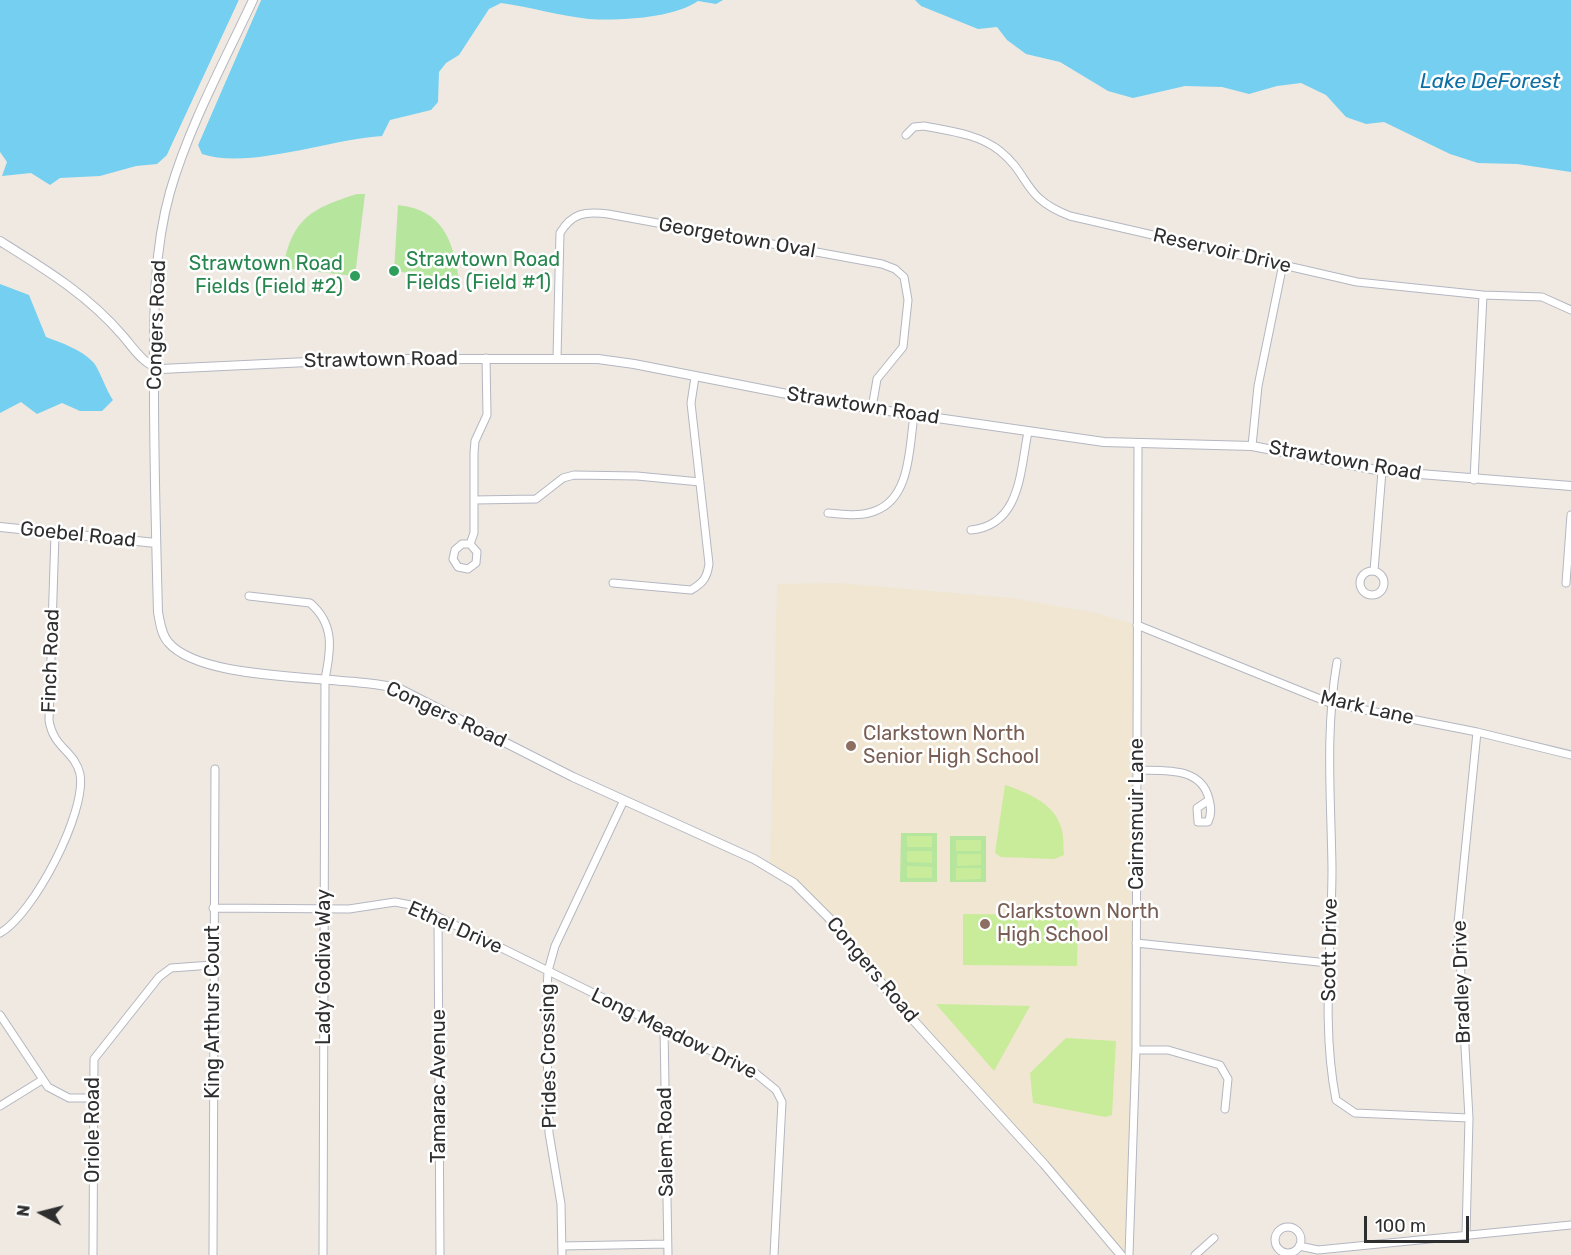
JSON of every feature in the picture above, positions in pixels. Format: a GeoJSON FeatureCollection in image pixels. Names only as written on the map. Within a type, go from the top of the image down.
{"type":"FeatureCollection","features":[{"type":"Feature","properties":{"kind":"street","name":"Congers Road"},"geometry":{"type":"LineString","coordinates":[[253,0],[182,157],[170,192],[155,285],[158,612],[164,635],[169,644],[184,654],[210,664],[271,674],[371,682],[400,689],[624,800],[754,859],[784,876],[803,891],[828,917],[896,1001],[1027,1144],[1121,1255]]}},
{"type":"Feature","properties":{"kind":"street","name":"Reservoir Drive"},"geometry":{"type":"LineString","coordinates":[[906,135],[914,127],[924,126],[984,141],[1000,151],[1038,200],[1070,216],[1358,282],[1483,296],[1542,297],[1571,310]]}},
{"type":"Feature","properties":{"kind":"street","name":"Georgetown Oval"},"geometry":{"type":"LineString","coordinates":[[557,358],[560,233],[567,221],[576,215],[589,212],[608,214],[882,264],[895,269],[903,277],[907,289],[903,347],[877,379],[872,408]]}},
{"type":"Feature","properties":{"kind":"street"},"geometry":{"type":"LineString","coordinates":[[0,241],[87,298],[143,359],[154,367]]}},
{"type":"Feature","properties":{"kind":"street"},"geometry":{"type":"LineString","coordinates":[[1252,446],[1258,386],[1283,264]]}},
{"type":"Feature","properties":{"kind":"street"},"geometry":{"type":"LineString","coordinates":[[1474,480],[1483,296]]}},
{"type":"Feature","properties":{"kind":"street"},"geometry":{"type":"LineString","coordinates":[[470,544],[474,533],[475,441],[487,415],[486,358]]}},
{"type":"Feature","properties":{"kind":"street","name":"Strawtown Road"},"geometry":{"type":"LineString","coordinates":[[154,367],[177,369],[370,359],[486,358],[557,358],[633,364],[914,416],[1028,432],[1138,444],[1252,446],[1382,471],[1571,486]]}},
{"type":"Feature","properties":{"kind":"street"},"geometry":{"type":"LineString","coordinates":[[613,583],[677,591],[691,590],[702,584],[710,564],[692,404],[695,377]]}},
{"type":"Feature","properties":{"kind":"street"},"geometry":{"type":"LineString","coordinates":[[828,513],[860,514],[876,511],[897,494],[903,483],[914,416]]}},
{"type":"Feature","properties":{"kind":"street"},"geometry":{"type":"LineString","coordinates":[[971,530],[992,526],[1001,520],[1009,508],[1015,494],[1028,432]]}},
{"type":"Feature","properties":{"kind":"street","name":"Cairnsmuir Lane"},"geometry":{"type":"LineString","coordinates":[[1129,1255],[1136,1050],[1138,444]]}},
{"type":"Feature","properties":{"kind":"street"},"geometry":{"type":"LineString","coordinates":[[1374,571],[1382,471]]}},
{"type":"Feature","properties":{"kind":"street"},"geometry":{"type":"LineString","coordinates":[[474,500],[536,499],[563,478],[574,475],[637,476],[700,482]]}},
{"type":"Feature","properties":{"kind":"street"},"geometry":{"type":"LineString","coordinates":[[1566,584],[1571,515]]}},
{"type":"Feature","properties":{"kind":"street","name":"Goebel Road"},"geometry":{"type":"LineString","coordinates":[[0,527],[156,543]]}},
{"type":"Feature","properties":{"kind":"street","name":"Finch Road"},"geometry":{"type":"LineString","coordinates":[[0,933],[14,922],[52,868],[65,841],[80,785],[80,773],[74,760],[56,742],[49,720],[55,534]]}},
{"type":"Feature","properties":{"kind":"street","name":"Lady Godiva Way"},"geometry":{"type":"LineString","coordinates":[[249,596],[300,600],[310,603],[325,620],[330,636],[330,652],[325,680],[323,1255]]}},
{"type":"Feature","properties":{"kind":"street","name":"Mark Lane"},"geometry":{"type":"LineString","coordinates":[[1137,625],[1330,703],[1478,732],[1571,755]]}},
{"type":"Feature","properties":{"kind":"street","name":"Scott Drive"},"geometry":{"type":"LineString","coordinates":[[1337,662],[1330,703],[1332,869],[1329,963],[1331,1076],[1336,1100],[1355,1113],[1469,1118]]}},
{"type":"Feature","properties":{"kind":"street","name":"Bradley Drive"},"geometry":{"type":"LineString","coordinates":[[1466,1234],[1469,1118],[1458,923],[1478,732]]}},
{"type":"Feature","properties":{"kind":"street","name":"King Arthurs Court"},"geometry":{"type":"LineString","coordinates":[[213,1255],[215,770]]}},
{"type":"Feature","properties":{"kind":"street"},"geometry":{"type":"LineString","coordinates":[[1138,770],[1183,772],[1192,775],[1202,784],[1209,800]]}},
{"type":"Feature","properties":{"kind":"street","name":"Prides Crossing"},"geometry":{"type":"LineString","coordinates":[[562,1255],[559,1180],[549,1133],[546,1009],[548,971],[555,946],[624,800]]}},
{"type":"Feature","properties":{"kind":"street","name":"Ethel Drive"},"geometry":{"type":"LineString","coordinates":[[213,908],[350,909],[395,902],[416,906],[548,971]]}},
{"type":"Feature","properties":{"kind":"street","name":"Tamarac Avenue"},"geometry":{"type":"LineString","coordinates":[[438,918],[440,1255]]}},
{"type":"Feature","properties":{"kind":"street"},"geometry":{"type":"LineString","coordinates":[[1136,943],[1329,963]]}},
{"type":"Feature","properties":{"kind":"street","name":"Oriole Road"},"geometry":{"type":"LineString","coordinates":[[93,1255],[93,1066],[97,1053],[159,977],[171,968],[213,965]]}},
{"type":"Feature","properties":{"kind":"street","name":"Long Meadow Drive"},"geometry":{"type":"LineString","coordinates":[[548,971],[754,1072],[776,1089],[782,1102],[774,1255]]}},
{"type":"Feature","properties":{"kind":"street"},"geometry":{"type":"LineString","coordinates":[[0,1015],[42,1080],[58,1094],[69,1098],[94,1098]]}},
{"type":"Feature","properties":{"kind":"street","name":"Salem Road"},"geometry":{"type":"LineString","coordinates":[[664,1029],[668,1255]]}},
{"type":"Feature","properties":{"kind":"street"},"geometry":{"type":"LineString","coordinates":[[1136,1050],[1168,1050],[1220,1065],[1228,1079],[1225,1109]]}},
{"type":"Feature","properties":{"kind":"street"},"geometry":{"type":"LineString","coordinates":[[0,1106],[42,1080]]}},
{"type":"Feature","properties":{"kind":"street"},"geometry":{"type":"LineString","coordinates":[[1299,1246],[1318,1250],[1571,1225]]}},
{"type":"Feature","properties":{"kind":"street"},"geometry":{"type":"LineString","coordinates":[[1195,1255],[1214,1238]]}},
{"type":"Feature","properties":{"kind":"street"},"geometry":{"type":"LineString","coordinates":[[562,1246],[668,1244]]}},
{"type":"Feature","properties":{"kind":"shaded area","name":"Clarkstown North High School"},"geometry":{"type":"Polygon","coordinates":[[[838,583],[1012,598],[1096,613],[1137,625],[1137,842],[1129,1255],[1121,1255],[818,906],[770,867],[777,584],[838,583]]]}},
{"type":"Feature","properties":{"kind":"green space"},"geometry":{"type":"Polygon","coordinates":[[[357,194],[365,194],[355,276],[283,268],[292,237],[306,217],[328,204],[357,194]]]}},
{"type":"Feature","properties":{"kind":"green space"},"geometry":{"type":"Polygon","coordinates":[[[398,205],[426,213],[443,229],[453,252],[459,280],[394,271],[398,205]]]}},
{"type":"Feature","properties":{"kind":"green space"},"geometry":{"type":"Polygon","coordinates":[[[1005,785],[1030,795],[1052,811],[1062,830],[1064,855],[1054,859],[1001,857],[995,853],[1005,785]]]}},
{"type":"Feature","properties":{"kind":"green space"},"geometry":{"type":"Polygon","coordinates":[[[901,833],[937,833],[937,882],[900,882],[901,833]]]}},
{"type":"Feature","properties":{"kind":"green space"},"geometry":{"type":"Polygon","coordinates":[[[907,836],[932,836],[932,847],[907,847],[907,836]]]}},
{"type":"Feature","properties":{"kind":"green space"},"geometry":{"type":"Polygon","coordinates":[[[950,836],[986,836],[986,882],[950,882],[950,836]]]}},
{"type":"Feature","properties":{"kind":"green space"},"geometry":{"type":"Polygon","coordinates":[[[956,840],[981,840],[981,851],[956,851],[956,840]]]}},
{"type":"Feature","properties":{"kind":"green space"},"geometry":{"type":"Polygon","coordinates":[[[907,851],[932,851],[932,863],[907,862],[907,851]]]}},
{"type":"Feature","properties":{"kind":"green space"},"geometry":{"type":"Polygon","coordinates":[[[957,854],[981,854],[981,865],[957,866],[957,854]]]}},
{"type":"Feature","properties":{"kind":"green space"},"geometry":{"type":"Polygon","coordinates":[[[907,866],[932,867],[932,878],[907,878],[907,866]]]}},
{"type":"Feature","properties":{"kind":"green space"},"geometry":{"type":"Polygon","coordinates":[[[956,868],[981,868],[981,879],[956,880],[956,868]]]}},
{"type":"Feature","properties":{"kind":"green space"},"geometry":{"type":"Polygon","coordinates":[[[963,914],[1078,915],[1077,966],[963,965],[963,914]]]}},
{"type":"Feature","properties":{"kind":"green space"},"geometry":{"type":"Polygon","coordinates":[[[936,1004],[1030,1006],[994,1071],[936,1004]]]}},
{"type":"Feature","properties":{"kind":"green space"},"geometry":{"type":"Polygon","coordinates":[[[1066,1038],[1116,1041],[1112,1115],[1105,1117],[1033,1103],[1030,1073],[1066,1038]]]}},
{"type":"Feature","properties":{"kind":"water"},"geometry":{"type":"Polygon","coordinates":[[[0,0],[239,0],[167,155],[157,164],[136,166],[100,176],[60,178],[50,185],[31,173],[2,176],[7,162],[0,152],[0,0]]]}},
{"type":"Feature","properties":{"kind":"water"},"geometry":{"type":"Polygon","coordinates":[[[261,0],[723,0],[716,4],[698,1],[688,7],[661,15],[615,19],[578,18],[501,3],[489,9],[459,55],[446,63],[439,72],[438,102],[431,110],[390,120],[382,136],[265,156],[221,158],[202,154],[198,145],[261,0]]]}},
{"type":"Feature","properties":{"kind":"water","name":"Lake DeForest"},"geometry":{"type":"Polygon","coordinates":[[[915,0],[1571,0],[1571,172],[1517,164],[1478,163],[1450,154],[1384,122],[1366,124],[1346,117],[1326,95],[1301,83],[1277,86],[1249,94],[1222,87],[1185,86],[1133,98],[1108,91],[1060,62],[1026,54],[1007,40],[997,27],[978,29],[921,6],[915,0]]]}},
{"type":"Feature","properties":{"kind":"water"},"geometry":{"type":"Polygon","coordinates":[[[0,284],[29,295],[46,337],[77,350],[93,362],[113,400],[102,411],[80,411],[62,403],[37,414],[21,402],[0,413],[0,284]]]}},
{"type":"Feature","properties":{"kind":"pier"},"geometry":{"type":"Polygon","coordinates":[[[239,0],[242,0],[194,106],[171,154],[167,155],[239,0]]]}},
{"type":"Feature","properties":{"kind":"pier"},"geometry":{"type":"Polygon","coordinates":[[[257,0],[261,0],[198,145],[195,146],[257,0]]]}},
{"type":"Feature","properties":{"kind":"place","name":"Strawtown Road Fields (Field #1)"},"geometry":{"type":"Point","coordinates":[394,271]}},
{"type":"Feature","properties":{"kind":"place","name":"Strawtown Road Fields (Field #2)"},"geometry":{"type":"Point","coordinates":[355,276]}},
{"type":"Feature","properties":{"kind":"place","name":"Clarkstown North Senior High School"},"geometry":{"type":"Point","coordinates":[851,746]}},
{"type":"Feature","properties":{"kind":"place","name":"Clarkstown North High School"},"geometry":{"type":"Point","coordinates":[985,924]}}]}
